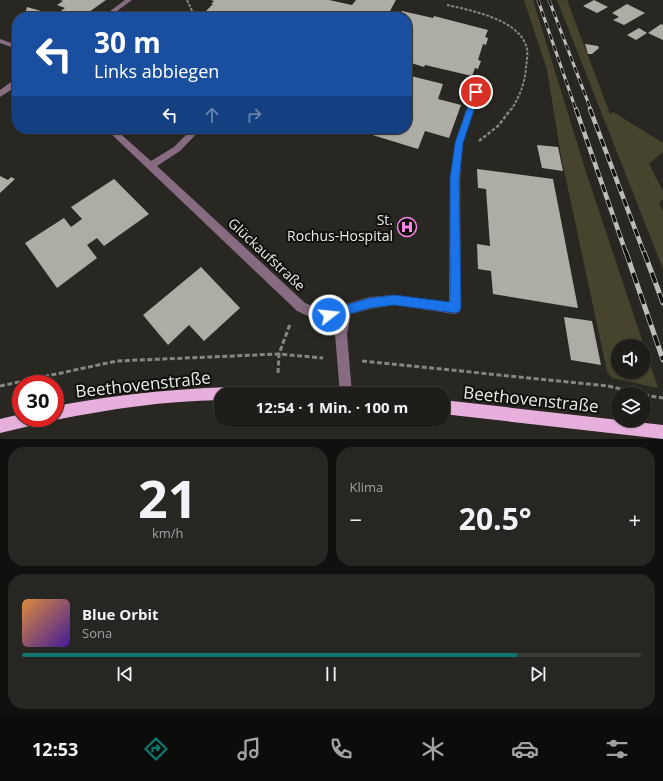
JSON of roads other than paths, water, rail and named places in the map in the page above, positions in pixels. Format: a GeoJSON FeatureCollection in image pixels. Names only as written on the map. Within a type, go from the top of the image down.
{"type":"FeatureCollection","features":[{"type":"Feature","properties":{"kind":"main road","name":"Beethovenstraße"},"geometry":{"type":"LineString","coordinates":[[64,412],[129,401],[214,394]]}},
{"type":"Feature","properties":{"kind":"main road","name":"Beethovenstraße"},"geometry":{"type":"LineString","coordinates":[[450,408],[663,432]]}},
{"type":"Feature","properties":{"kind":"main road"},"geometry":{"type":"LineString","coordinates":[[0,426],[12,423]]}},
{"type":"Feature","properties":{"kind":"street"},"geometry":{"type":"LineString","coordinates":[[112,12],[128,0]]}},
{"type":"Feature","properties":{"kind":"street"},"geometry":{"type":"LineString","coordinates":[[0,41],[12,45]]}},
{"type":"Feature","properties":{"kind":"street"},"geometry":{"type":"LineString","coordinates":[[0,94],[12,86]]}},
{"type":"Feature","properties":{"kind":"street","name":"Glückaufstraße"},"geometry":{"type":"LineString","coordinates":[[115,134],[301,307],[316,314],[329,315],[370,303],[394,300],[455,308],[454,179],[459,143],[476,92]]}},
{"type":"Feature","properties":{"kind":"street"},"geometry":{"type":"LineString","coordinates":[[150,166],[177,150],[192,134]]}},
{"type":"Feature","properties":{"kind":"street"},"geometry":{"type":"LineString","coordinates":[[345,387],[341,334],[346,310]]}},
{"type":"Feature","properties":{"kind":"railway"},"geometry":{"type":"LineString","coordinates":[[538,0],[576,110]]}},
{"type":"Feature","properties":{"kind":"railway"},"geometry":{"type":"LineString","coordinates":[[549,0],[591,110]]}},
{"type":"Feature","properties":{"kind":"railway"},"geometry":{"type":"LineString","coordinates":[[576,109],[626,253]]}},
{"type":"Feature","properties":{"kind":"railway"},"geometry":{"type":"LineString","coordinates":[[590,109],[644,253]]}},
{"type":"Feature","properties":{"kind":"railway"},"geometry":{"type":"LineString","coordinates":[[626,252],[663,360]]}},
{"type":"Feature","properties":{"kind":"railway"},"geometry":{"type":"LineString","coordinates":[[644,252],[663,303]]}},
{"type":"Feature","properties":{"kind":"place","name":"St. Rochus-Hospital"},"geometry":{"type":"Point","coordinates":[407,227]}}]}
